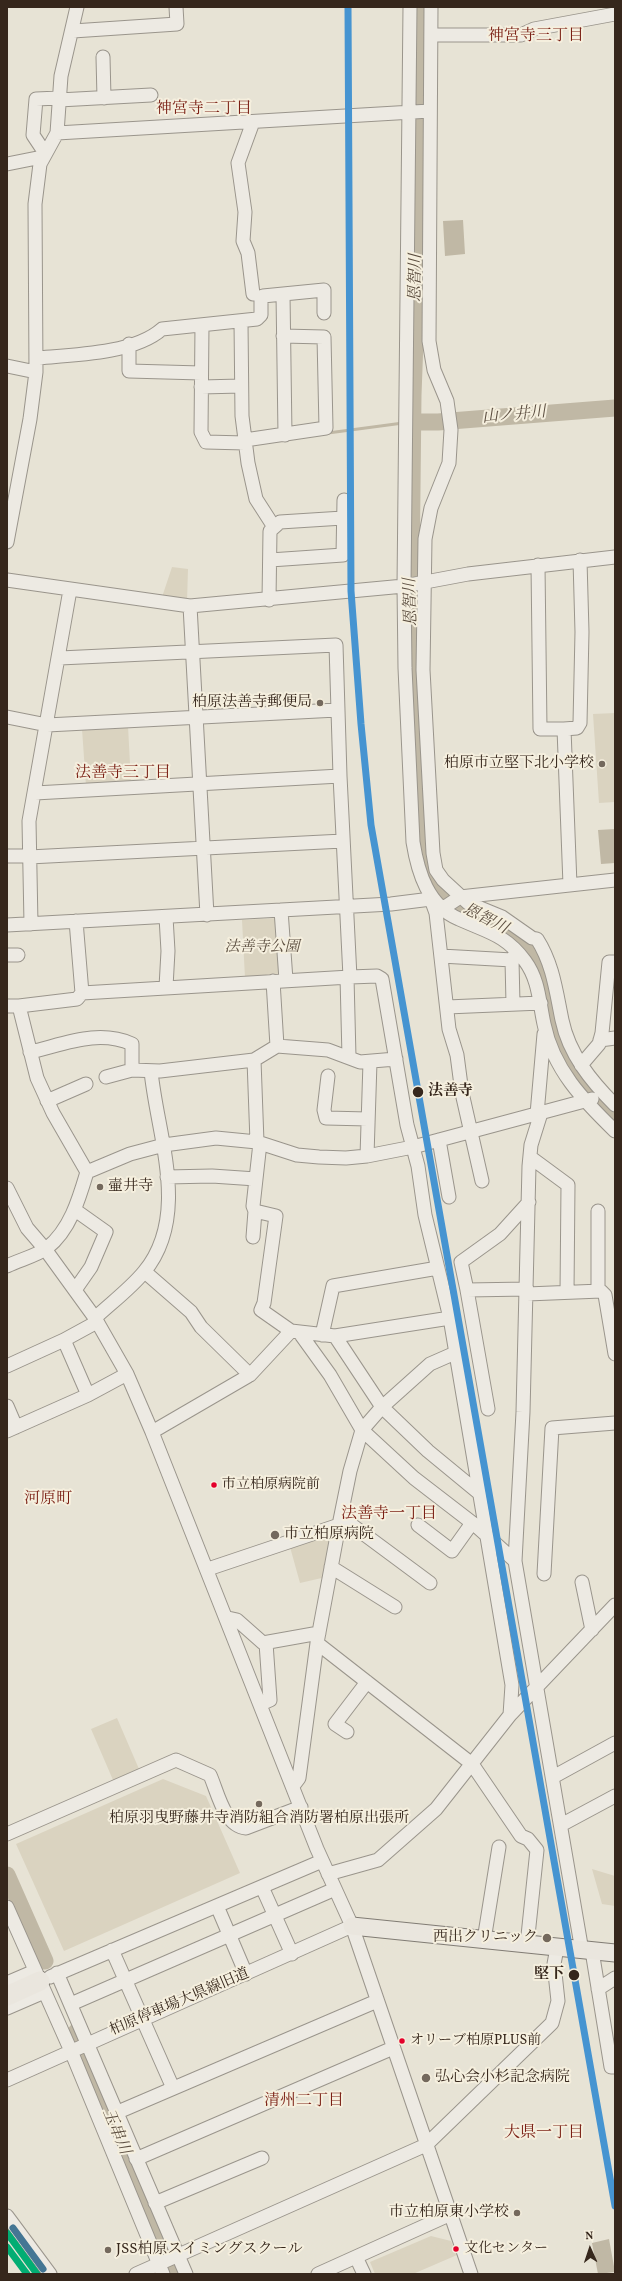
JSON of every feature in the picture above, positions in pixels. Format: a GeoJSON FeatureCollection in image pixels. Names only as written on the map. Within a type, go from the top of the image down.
{"type":"FeatureCollection","features":[{"type":"Feature","properties":{"kind":"highway"},"geometry":{"type":"LineString","coordinates":[[7,1996],[40,1981]]}},
{"type":"Feature","properties":{"kind":"main road"},"geometry":{"type":"LineString","coordinates":[[352,1926],[615,1953]]}},
{"type":"Feature","properties":{"kind":"street"},"geometry":{"type":"LineString","coordinates":[[7,542],[30,419],[36,372],[34,204],[44,155],[57,133],[61,76],[73,31],[77,7]]}},
{"type":"Feature","properties":{"kind":"street"},"geometry":{"type":"LineString","coordinates":[[73,31],[177,24],[176,7]]}},
{"type":"Feature","properties":{"kind":"street"},"geometry":{"type":"LineString","coordinates":[[410,7],[410,274],[404,668],[413,842],[416,864],[430,895],[441,909],[458,919],[490,930],[533,975],[542,1003],[544,1024],[539,1114],[531,1145],[530,1157],[523,1412],[515,1561],[561,1825],[587,1951],[598,1989],[611,2067],[615,2067]]}},
{"type":"Feature","properties":{"kind":"street"},"geometry":{"type":"LineString","coordinates":[[431,7],[428,111],[429,327],[431,357],[447,401],[451,442],[448,463],[428,519],[422,582],[423,670],[431,838],[436,870],[460,897],[468,903],[502,917],[532,938],[538,939],[546,953],[546,960],[554,977],[566,1035],[581,1066],[615,1105]]}},
{"type":"Feature","properties":{"kind":"street"},"geometry":{"type":"LineString","coordinates":[[431,35],[521,35],[534,29],[615,14]]}},
{"type":"Feature","properties":{"kind":"street"},"geometry":{"type":"LineString","coordinates":[[103,56],[104,98]]}},
{"type":"Feature","properties":{"kind":"street"},"geometry":{"type":"LineString","coordinates":[[44,155],[33,135],[36,99],[104,98],[151,95]]}},
{"type":"Feature","properties":{"kind":"street"},"geometry":{"type":"LineString","coordinates":[[57,133],[428,111]]}},
{"type":"Feature","properties":{"kind":"street"},"geometry":{"type":"LineString","coordinates":[[253,122],[238,163],[245,212],[244,241],[248,253],[253,294]]}},
{"type":"Feature","properties":{"kind":"street"},"geometry":{"type":"LineString","coordinates":[[7,164],[44,155]]}},
{"type":"Feature","properties":{"kind":"street"},"geometry":{"type":"LineString","coordinates":[[410,274],[428,275]]}},
{"type":"Feature","properties":{"kind":"street"},"geometry":{"type":"LineString","coordinates":[[36,358],[99,354],[153,337],[162,329],[241,322],[257,319],[261,315],[261,299],[263,296],[324,290],[324,313]]}},
{"type":"Feature","properties":{"kind":"street"},"geometry":{"type":"LineString","coordinates":[[283,294],[285,435]]}},
{"type":"Feature","properties":{"kind":"street"},"geometry":{"type":"LineString","coordinates":[[241,322],[241,386],[245,442],[256,499],[274,527]]}},
{"type":"Feature","properties":{"kind":"street"},"geometry":{"type":"LineString","coordinates":[[202,325],[201,432],[206,442],[245,442],[326,428],[324,337],[283,336]]}},
{"type":"Feature","properties":{"kind":"street"},"geometry":{"type":"LineString","coordinates":[[129,344],[129,371],[201,373]]}},
{"type":"Feature","properties":{"kind":"street"},"geometry":{"type":"LineString","coordinates":[[7,366],[36,372]]}},
{"type":"Feature","properties":{"kind":"street"},"geometry":{"type":"LineString","coordinates":[[201,387],[241,386]]}},
{"type":"Feature","properties":{"kind":"street"},"geometry":{"type":"LineString","coordinates":[[270,560],[343,555],[344,500]]}},
{"type":"Feature","properties":{"kind":"street"},"geometry":{"type":"LineString","coordinates":[[269,600],[270,531],[280,522],[343,518]]}},
{"type":"Feature","properties":{"kind":"street"},"geometry":{"type":"LineString","coordinates":[[7,580],[190,606],[269,600],[405,585],[538,565],[615,557]]}},
{"type":"Feature","properties":{"kind":"street"},"geometry":{"type":"LineString","coordinates":[[538,565],[540,729],[577,728],[580,723],[582,632],[580,560]]}},
{"type":"Feature","properties":{"kind":"street"},"geometry":{"type":"LineString","coordinates":[[31,924],[29,820],[60,658],[70,590]]}},
{"type":"Feature","properties":{"kind":"street"},"geometry":{"type":"LineString","coordinates":[[190,606],[202,849],[207,915]]}},
{"type":"Feature","properties":{"kind":"street"},"geometry":{"type":"LineString","coordinates":[[60,658],[336,645],[337,710],[344,841],[349,1057]]}},
{"type":"Feature","properties":{"kind":"street"},"geometry":{"type":"LineString","coordinates":[[7,717],[47,725],[337,710]]}},
{"type":"Feature","properties":{"kind":"street"},"geometry":{"type":"LineString","coordinates":[[564,729],[570,885]]}},
{"type":"Feature","properties":{"kind":"street"},"geometry":{"type":"LineString","coordinates":[[35,793],[340,776]]}},
{"type":"Feature","properties":{"kind":"street"},"geometry":{"type":"LineString","coordinates":[[7,856],[202,849],[344,841]]}},
{"type":"Feature","properties":{"kind":"street"},"geometry":{"type":"LineString","coordinates":[[441,909],[460,897],[615,880]]}},
{"type":"Feature","properties":{"kind":"street"},"geometry":{"type":"LineString","coordinates":[[7,925],[346,907],[430,895]]}},
{"type":"Feature","properties":{"kind":"street"},"geometry":{"type":"LineString","coordinates":[[441,909],[441,956],[447,1007],[470,1132],[482,1181]]}},
{"type":"Feature","properties":{"kind":"street"},"geometry":{"type":"LineString","coordinates":[[277,1046],[281,910]]}},
{"type":"Feature","properties":{"kind":"street"},"geometry":{"type":"LineString","coordinates":[[166,916],[168,951],[166,987]]}},
{"type":"Feature","properties":{"kind":"street"},"geometry":{"type":"LineString","coordinates":[[76,921],[82,993],[77,999],[13,1006],[30,1052],[37,1078],[47,1101],[74,1153],[87,1172]]}},
{"type":"Feature","properties":{"kind":"street"},"geometry":{"type":"LineString","coordinates":[[441,956],[514,955]]}},
{"type":"Feature","properties":{"kind":"street"},"geometry":{"type":"LineString","coordinates":[[513,1004],[514,955]]}},
{"type":"Feature","properties":{"kind":"street"},"geometry":{"type":"LineString","coordinates":[[581,1066],[600,1040],[609,962],[615,962]]}},
{"type":"Feature","properties":{"kind":"street"},"geometry":{"type":"LineString","coordinates":[[82,993],[279,980],[377,976],[382,979],[413,1148],[418,1166],[425,1215],[450,1318],[512,1685],[510,1715]]}},
{"type":"Feature","properties":{"kind":"street"},"geometry":{"type":"LineString","coordinates":[[447,1007],[542,1003]]}},
{"type":"Feature","properties":{"kind":"street"},"geometry":{"type":"LineString","coordinates":[[544,1024],[555,1059],[586,1100],[615,1131]]}},
{"type":"Feature","properties":{"kind":"street"},"geometry":{"type":"LineString","coordinates":[[30,1052],[88,1038],[108,1037],[132,1044],[132,1070]]}},
{"type":"Feature","properties":{"kind":"street"},"geometry":{"type":"LineString","coordinates":[[600,1040],[615,1038]]}},
{"type":"Feature","properties":{"kind":"street"},"geometry":{"type":"LineString","coordinates":[[106,1077],[132,1070],[151,1071],[254,1060],[277,1046],[328,1050],[360,1062],[396,1059]]}},
{"type":"Feature","properties":{"kind":"street"},"geometry":{"type":"LineString","coordinates":[[253,1237],[255,1211],[253,1202],[259,1143],[254,1060]]}},
{"type":"Feature","properties":{"kind":"street"},"geometry":{"type":"LineString","coordinates":[[367,1156],[370,1062]]}},
{"type":"Feature","properties":{"kind":"street"},"geometry":{"type":"LineString","coordinates":[[7,1366],[64,1340],[96,1320],[145,1272],[160,1244],[167,1218],[167,1177],[164,1145],[156,1112],[151,1071]]}},
{"type":"Feature","properties":{"kind":"street"},"geometry":{"type":"LineString","coordinates":[[328,1076],[324,1110],[326,1118],[368,1119]]}},
{"type":"Feature","properties":{"kind":"street"},"geometry":{"type":"LineString","coordinates":[[47,1101],[86,1084]]}},
{"type":"Feature","properties":{"kind":"street"},"geometry":{"type":"LineString","coordinates":[[7,1266],[46,1249],[54,1241],[75,1210],[87,1172],[130,1154],[164,1145],[216,1138],[259,1143],[297,1155],[346,1158],[367,1156],[413,1148],[607,1095]]}},
{"type":"Feature","properties":{"kind":"street"},"geometry":{"type":"LineString","coordinates":[[439,1140],[449,1197]]}},
{"type":"Feature","properties":{"kind":"street"},"geometry":{"type":"LineString","coordinates":[[530,1157],[568,1185],[567,1292]]}},
{"type":"Feature","properties":{"kind":"street"},"geometry":{"type":"LineString","coordinates":[[167,1177],[212,1176],[256,1179]]}},
{"type":"Feature","properties":{"kind":"street"},"geometry":{"type":"LineString","coordinates":[[7,1188],[26,1228],[46,1249],[96,1320],[127,1374],[152,1432],[228,1618],[322,1861],[352,1926],[471,2274]]}},
{"type":"Feature","properties":{"kind":"street"},"geometry":{"type":"LineString","coordinates":[[488,1409],[461,1262],[500,1234],[529,1202]]}},
{"type":"Feature","properties":{"kind":"street"},"geometry":{"type":"LineString","coordinates":[[75,1210],[106,1232],[91,1267],[75,1290]]}},
{"type":"Feature","properties":{"kind":"street"},"geometry":{"type":"LineString","coordinates":[[255,1211],[276,1216],[264,1303],[261,1310],[295,1332],[330,1375],[362,1430],[414,1478],[487,1536],[515,1561]]}},
{"type":"Feature","properties":{"kind":"street"},"geometry":{"type":"LineString","coordinates":[[598,1211],[598,1291]]}},
{"type":"Feature","properties":{"kind":"street"},"geometry":{"type":"LineString","coordinates":[[322,1335],[333,1286],[438,1268]]}},
{"type":"Feature","properties":{"kind":"street"},"geometry":{"type":"LineString","coordinates":[[145,1272],[191,1312],[201,1327],[250,1375]]}},
{"type":"Feature","properties":{"kind":"street"},"geometry":{"type":"LineString","coordinates":[[467,1290],[567,1292],[598,1291],[605,1295],[615,1349]]}},
{"type":"Feature","properties":{"kind":"street"},"geometry":{"type":"LineString","coordinates":[[295,1332],[335,1336],[450,1318]]}},
{"type":"Feature","properties":{"kind":"street"},"geometry":{"type":"LineString","coordinates":[[152,1432],[250,1375],[295,1332]]}},
{"type":"Feature","properties":{"kind":"street"},"geometry":{"type":"LineString","coordinates":[[335,1336],[382,1407],[428,1451],[479,1493]]}},
{"type":"Feature","properties":{"kind":"street"},"geometry":{"type":"LineString","coordinates":[[64,1340],[88,1394]]}},
{"type":"Feature","properties":{"kind":"street"},"geometry":{"type":"LineString","coordinates":[[294,1786],[298,1778],[318,1638],[331,1567],[350,1471],[362,1430],[382,1407],[430,1364],[455,1353]]}},
{"type":"Feature","properties":{"kind":"street"},"geometry":{"type":"LineString","coordinates":[[7,1406],[12,1429],[88,1394],[127,1374]]}},
{"type":"Feature","properties":{"kind":"street"},"geometry":{"type":"LineString","coordinates":[[544,1574],[552,1428],[615,1424]]}},
{"type":"Feature","properties":{"kind":"street"},"geometry":{"type":"LineString","coordinates":[[208,1569],[340,1521]]}},
{"type":"Feature","properties":{"kind":"street"},"geometry":{"type":"LineString","coordinates":[[340,1521],[430,1583]]}},
{"type":"Feature","properties":{"kind":"street"},"geometry":{"type":"LineString","coordinates":[[418,1525],[452,1552],[472,1524]]}},
{"type":"Feature","properties":{"kind":"street"},"geometry":{"type":"LineString","coordinates":[[331,1567],[395,1607]]}},
{"type":"Feature","properties":{"kind":"street"},"geometry":{"type":"LineString","coordinates":[[582,1582],[592,1630]]}},
{"type":"Feature","properties":{"kind":"street"},"geometry":{"type":"LineString","coordinates":[[328,1874],[378,1860],[436,1809],[510,1715],[615,1605]]}},
{"type":"Feature","properties":{"kind":"street"},"geometry":{"type":"LineString","coordinates":[[228,1618],[237,1620],[263,1644],[318,1638],[367,1682],[472,1764],[521,1836],[528,1839],[537,1850],[527,1945]]}},
{"type":"Feature","properties":{"kind":"street"},"geometry":{"type":"LineString","coordinates":[[261,1704],[270,1700],[266,1643]]}},
{"type":"Feature","properties":{"kind":"street"},"geometry":{"type":"LineString","coordinates":[[347,1732],[335,1724],[367,1682]]}},
{"type":"Feature","properties":{"kind":"street"},"geometry":{"type":"LineString","coordinates":[[553,1777],[615,1743]]}},
{"type":"Feature","properties":{"kind":"street"},"geometry":{"type":"LineString","coordinates":[[7,1834],[176,1760],[210,1775],[230,1822],[238,1827],[246,1828],[301,1807]]}},
{"type":"Feature","properties":{"kind":"street"},"geometry":{"type":"LineString","coordinates":[[561,1825],[615,1796]]}},
{"type":"Feature","properties":{"kind":"street"},"geometry":{"type":"LineString","coordinates":[[484,1940],[499,1847]]}},
{"type":"Feature","properties":{"kind":"street"},"geometry":{"type":"LineString","coordinates":[[7,2008],[40,1981],[57,1973],[322,1861]]}},
{"type":"Feature","properties":{"kind":"street"},"geometry":{"type":"LineString","coordinates":[[262,1887],[292,1954]]}},
{"type":"Feature","properties":{"kind":"street"},"geometry":{"type":"LineString","coordinates":[[71,2004],[335,1890]]}},
{"type":"Feature","properties":{"kind":"street"},"geometry":{"type":"LineString","coordinates":[[217,1906],[246,1974]]}},
{"type":"Feature","properties":{"kind":"street"},"geometry":{"type":"LineString","coordinates":[[7,1907],[40,1981],[118,2112],[155,2203],[167,2262]]}},
{"type":"Feature","properties":{"kind":"street","name":"柏原停車場大県線旧道"},"geometry":{"type":"LineString","coordinates":[[7,2080],[352,1926]]}},
{"type":"Feature","properties":{"kind":"street"},"geometry":{"type":"LineString","coordinates":[[136,2274],[167,2262],[426,2145],[552,2023],[558,2001],[554,1964],[556,1948]]}},
{"type":"Feature","properties":{"kind":"street"},"geometry":{"type":"LineString","coordinates":[[112,1950],[173,2088]]}},
{"type":"Feature","properties":{"kind":"street"},"geometry":{"type":"LineString","coordinates":[[57,1973],[71,2004],[79,2047],[167,2262],[186,2274]]}},
{"type":"Feature","properties":{"kind":"street"},"geometry":{"type":"LineString","coordinates":[[598,1989],[615,1978]]}},
{"type":"Feature","properties":{"kind":"street"},"geometry":{"type":"LineString","coordinates":[[7,1982],[40,1981]]}},
{"type":"Feature","properties":{"kind":"street"},"geometry":{"type":"LineString","coordinates":[[118,2112],[377,2000]]}},
{"type":"Feature","properties":{"kind":"street"},"geometry":{"type":"LineString","coordinates":[[136,2159],[393,2048]]}},
{"type":"Feature","properties":{"kind":"street"},"geometry":{"type":"LineString","coordinates":[[155,2203],[262,2158]]}},
{"type":"Feature","properties":{"kind":"street"},"geometry":{"type":"LineString","coordinates":[[318,2274],[450,2214]]}},
{"type":"Feature","properties":{"kind":"street"},"geometry":{"type":"LineString","coordinates":[[7,2216],[50,2274]]}},
{"type":"Feature","properties":{"kind":"street"},"geometry":{"type":"LineString","coordinates":[[356,2257],[364,2274]]}},
{"type":"Feature","properties":{"kind":"green space"},"geometry":{"type":"Polygon","coordinates":[[[172,567],[188,569],[187,602],[162,597],[172,567]]]}},
{"type":"Feature","properties":{"kind":"green space"},"geometry":{"type":"Polygon","coordinates":[[[615,713],[615,802],[599,803],[593,714],[615,713]]]}},
{"type":"Feature","properties":{"kind":"green space"},"geometry":{"type":"Polygon","coordinates":[[[128,726],[131,783],[86,786],[82,729],[128,726]]]}},
{"type":"Feature","properties":{"kind":"green space","name":"法善寺公園"},"geometry":{"type":"Polygon","coordinates":[[[279,918],[282,976],[245,978],[242,920],[279,918]]]}},
{"type":"Feature","properties":{"kind":"green space"},"geometry":{"type":"Polygon","coordinates":[[[336,1532],[326,1577],[300,1583],[290,1547],[336,1532]]]}},
{"type":"Feature","properties":{"kind":"green space"},"geometry":{"type":"Polygon","coordinates":[[[117,1718],[139,1769],[113,1780],[91,1729],[117,1718]]]}},
{"type":"Feature","properties":{"kind":"green space"},"geometry":{"type":"Polygon","coordinates":[[[163,1779],[206,1796],[240,1873],[64,1951],[16,1844],[163,1779]]]}},
{"type":"Feature","properties":{"kind":"green space"},"geometry":{"type":"Polygon","coordinates":[[[592,1869],[615,1876],[615,1906],[602,1904],[592,1869]]]}},
{"type":"Feature","properties":{"kind":"green space"},"geometry":{"type":"Polygon","coordinates":[[[431,2236],[451,2241],[457,2255],[413,2274],[375,2274],[370,2262],[431,2236]]]}},
{"type":"Feature","properties":{"kind":"shaded area"},"geometry":{"type":"Polygon","coordinates":[[[463,220],[465,254],[445,256],[443,221],[463,220]]]}},
{"type":"Feature","properties":{"kind":"shaded area"},"geometry":{"type":"Polygon","coordinates":[[[615,829],[615,863],[601,864],[598,830],[615,829]]]}},
{"type":"Feature","properties":{"kind":"shaded area"},"geometry":{"type":"Polygon","coordinates":[[[609,2239],[615,2272],[598,2274],[592,2243],[609,2239]]]}},
{"type":"Feature","properties":{"kind":"waterway","name":"恩智川"},"geometry":{"type":"LineString","coordinates":[[419,7],[418,260],[413,395],[411,581],[424,845],[428,868],[434,886],[447,899],[468,913],[492,922],[515,936],[532,954],[542,973],[559,1046],[573,1072],[615,1118]]}},
{"type":"Feature","properties":{"kind":"waterway","name":"山ノ井川"},"geometry":{"type":"LineString","coordinates":[[413,422],[438,422],[615,408]]}},
{"type":"Feature","properties":{"kind":"waterway"},"geometry":{"type":"LineString","coordinates":[[328,433],[403,423]]}},
{"type":"Feature","properties":{"kind":"waterway","name":"玉串川"},"geometry":{"type":"LineString","coordinates":[[7,1875],[45,1961]]}},
{"type":"Feature","properties":{"kind":"waterway","name":"玉串川"},"geometry":{"type":"LineString","coordinates":[[76,2032],[83,2059],[176,2274]]}},
{"type":"Feature","properties":{"kind":"transit line"},"geometry":{"type":"LineString","coordinates":[[348,7],[351,591],[361,724],[371,825],[615,2206]]}},
{"type":"Feature","properties":{"kind":"transit line"},"geometry":{"type":"LineString","coordinates":[[13,2228],[43,2269]]}},
{"type":"Feature","properties":{"kind":"transit line"},"geometry":{"type":"LineString","coordinates":[[7,2233],[37,2274]]}},
{"type":"Feature","properties":{"kind":"transit line"},"geometry":{"type":"LineString","coordinates":[[7,2247],[27,2274]]}},
{"type":"Feature","properties":{"kind":"place","name":"柏原法善寺郵便局"},"geometry":{"type":"Point","coordinates":[320,703]}},
{"type":"Feature","properties":{"kind":"place","name":"柏原市立堅下北小学校"},"geometry":{"type":"Point","coordinates":[602,764]}},
{"type":"Feature","properties":{"kind":"place","name":"法善寺"},"geometry":{"type":"Point","coordinates":[418,1092]}},
{"type":"Feature","properties":{"kind":"place","name":"壷井寺"},"geometry":{"type":"Point","coordinates":[100,1187]}},
{"type":"Feature","properties":{"kind":"place","name":"市立柏原病院前"},"geometry":{"type":"Point","coordinates":[214,1485]}},
{"type":"Feature","properties":{"kind":"place","name":"市立柏原病院"},"geometry":{"type":"Point","coordinates":[275,1535]}},
{"type":"Feature","properties":{"kind":"place","name":"柏原羽曳野藤井寺消防組合消防署柏原出張所"},"geometry":{"type":"Point","coordinates":[259,1804]}},
{"type":"Feature","properties":{"kind":"place","name":"西出クリニック"},"geometry":{"type":"Point","coordinates":[547,1938]}},
{"type":"Feature","properties":{"kind":"place","name":"堅下"},"geometry":{"type":"Point","coordinates":[574,1975]}},
{"type":"Feature","properties":{"kind":"place","name":"オリーブ柏原PLUS前"},"geometry":{"type":"Point","coordinates":[402,2041]}},
{"type":"Feature","properties":{"kind":"place","name":"弘心会小杉記念病院"},"geometry":{"type":"Point","coordinates":[426,2078]}},
{"type":"Feature","properties":{"kind":"place","name":"市立柏原東小学校"},"geometry":{"type":"Point","coordinates":[517,2213]}},
{"type":"Feature","properties":{"kind":"place","name":"文化センター"},"geometry":{"type":"Point","coordinates":[456,2249]}},
{"type":"Feature","properties":{"kind":"place","name":"JSS柏原スイミングスクール"},"geometry":{"type":"Point","coordinates":[108,2250]}},
{"type":"Feature","properties":{"kind":"district","name":"神宮寺三丁目"},"geometry":{"type":"Point","coordinates":[536,37]}},
{"type":"Feature","properties":{"kind":"district","name":"神宮寺二丁目"},"geometry":{"type":"Point","coordinates":[204,110]}},
{"type":"Feature","properties":{"kind":"district","name":"法善寺三丁目"},"geometry":{"type":"Point","coordinates":[123,774]}},
{"type":"Feature","properties":{"kind":"district","name":"河原町"},"geometry":{"type":"Point","coordinates":[48,1500]}},
{"type":"Feature","properties":{"kind":"district","name":"法善寺一丁目"},"geometry":{"type":"Point","coordinates":[389,1515]}},
{"type":"Feature","properties":{"kind":"district","name":"清州二丁目"},"geometry":{"type":"Point","coordinates":[304,2102]}},
{"type":"Feature","properties":{"kind":"district","name":"大県一丁目"},"geometry":{"type":"Point","coordinates":[544,2134]}}]}
